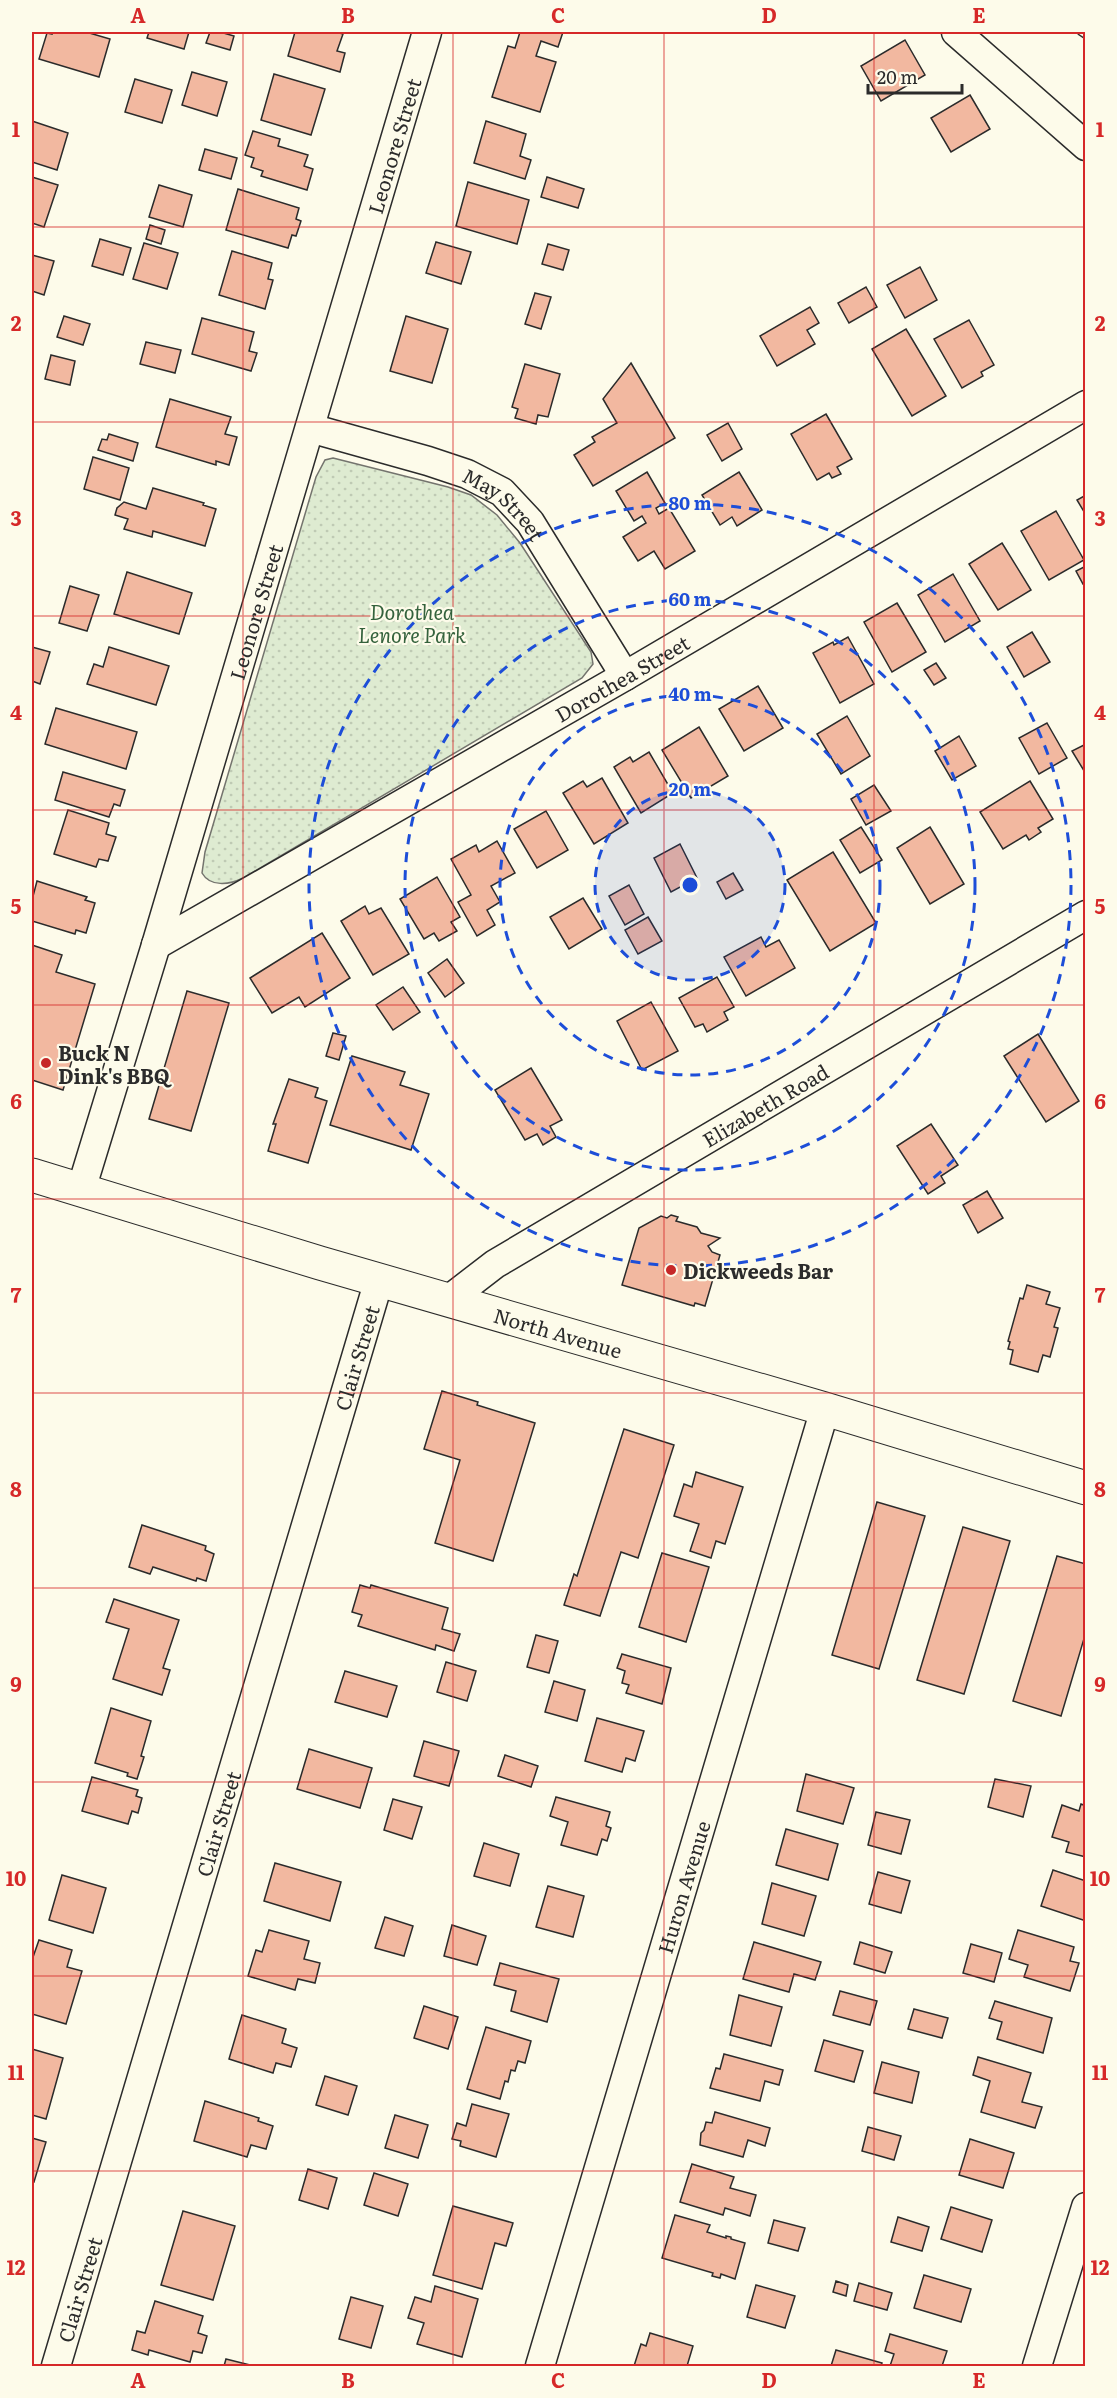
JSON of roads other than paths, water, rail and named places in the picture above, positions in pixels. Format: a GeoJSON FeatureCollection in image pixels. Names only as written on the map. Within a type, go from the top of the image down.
{"type":"FeatureCollection","features":[{"type":"Feature","properties":{"kind":"main road","name":"North Avenue"},"geometry":{"type":"LineString","coordinates":[[32,1175],[447,1301],[825,1409],[1086,1488]]}},
{"type":"Feature","properties":{"kind":"street","name":"Leonore Street"},"geometry":{"type":"LineString","coordinates":[[81,1190],[427,32]]}},
{"type":"Feature","properties":{"kind":"street"},"geometry":{"type":"LineString","coordinates":[[956,32],[1086,146]]}},
{"type":"Feature","properties":{"kind":"street","name":"Dorothea Street"},"geometry":{"type":"LineString","coordinates":[[156,945],[625,676],[1086,405]]}},
{"type":"Feature","properties":{"kind":"street","name":"May Street"},"geometry":{"type":"LineString","coordinates":[[310,428],[428,461],[467,474],[502,492],[530,522],[625,676]]}},
{"type":"Feature","properties":{"kind":"street","name":"Elizabeth Road"},"geometry":{"type":"LineString","coordinates":[[447,1301],[495,1264],[1086,915]]}},
{"type":"Feature","properties":{"kind":"street","name":"Clair Street"},"geometry":{"type":"LineString","coordinates":[[56,2367],[379,1280]]}},
{"type":"Feature","properties":{"kind":"street","name":"Huron Avenue"},"geometry":{"type":"LineString","coordinates":[[540,2367],[825,1409]]}},
{"type":"Feature","properties":{"kind":"street"},"geometry":{"type":"LineString","coordinates":[[1037,2367],[1086,2207]]}},
{"type":"Feature","properties":{"kind":"railway"},"geometry":{"type":"LineString","coordinates":[[1080,32],[1086,36]]}},
{"type":"Feature","properties":{"kind":"place","name":"Buck N Dink's BBQ"},"geometry":{"type":"Point","coordinates":[46,1063]}},
{"type":"Feature","properties":{"kind":"place","name":"Dickweeds Bar"},"geometry":{"type":"Point","coordinates":[671,1270]}},
{"type":"Feature","properties":{"kind":"park label","name":"Dorothea Lenore Park"},"geometry":{"type":"Point","coordinates":[412,622]}}]}
